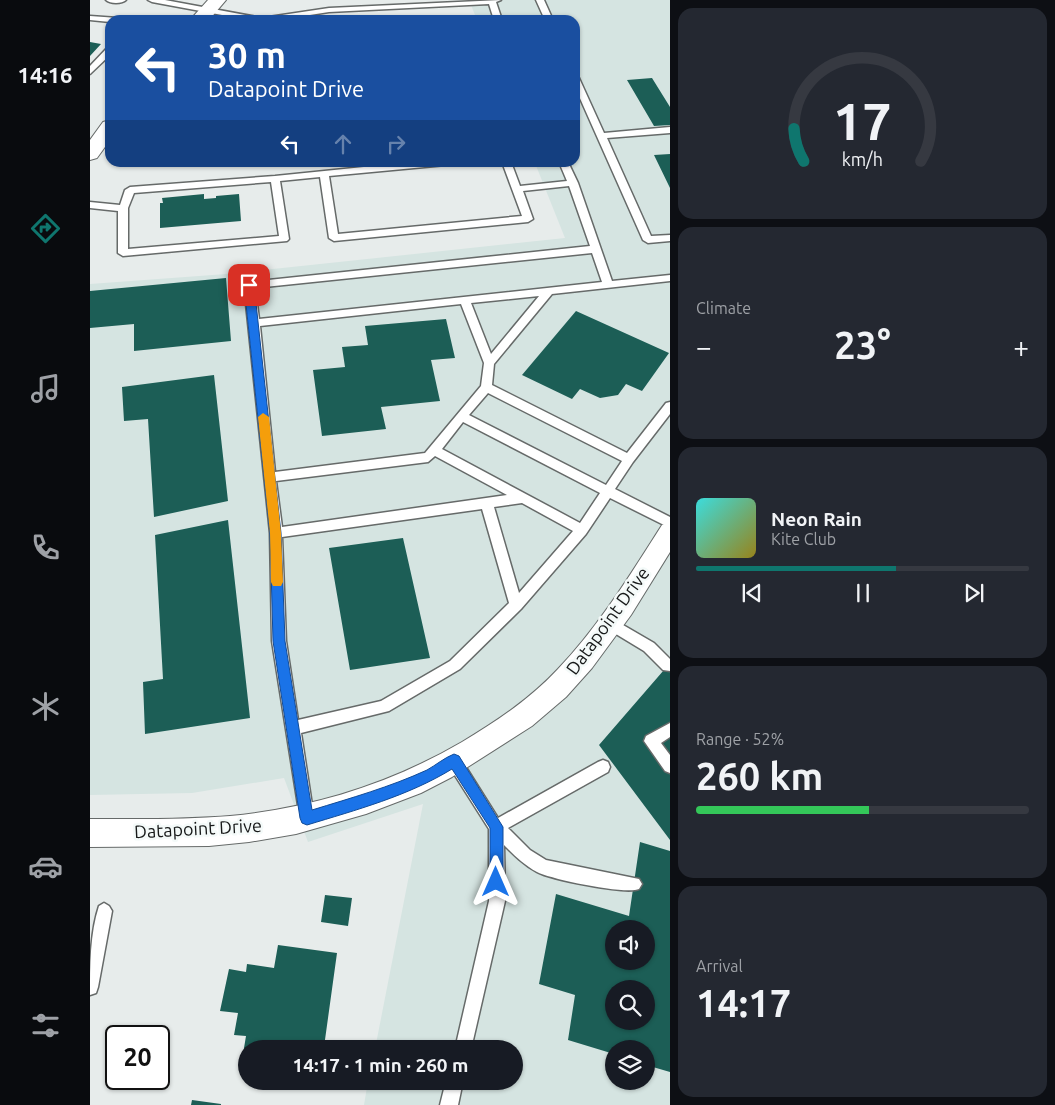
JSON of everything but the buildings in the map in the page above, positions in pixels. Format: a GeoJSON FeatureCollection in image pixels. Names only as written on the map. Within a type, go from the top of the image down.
{"type":"FeatureCollection","features":[{"type":"Feature","properties":{"kind":"main road"},"geometry":{"type":"LineString","coordinates":[[90,154],[105,133]]}},
{"type":"Feature","properties":{"kind":"street","name":"Datapoint Drive"},"geometry":{"type":"LineString","coordinates":[[90,833],[214,831],[249,828],[307,818],[378,797],[433,773],[507,730],[544,700],[586,657],[611,624],[670,532]]}},
{"type":"Feature","properties":{"kind":"lane"},"geometry":{"type":"LineString","coordinates":[[110,0],[122,0]]}},
{"type":"Feature","properties":{"kind":"lane"},"geometry":{"type":"LineString","coordinates":[[152,0],[234,15]]}},
{"type":"Feature","properties":{"kind":"lane"},"geometry":{"type":"LineString","coordinates":[[296,15],[329,10],[497,0]]}},
{"type":"Feature","properties":{"kind":"lane"},"geometry":{"type":"LineString","coordinates":[[540,0],[547,15]]}},
{"type":"Feature","properties":{"kind":"lane"},"geometry":{"type":"LineString","coordinates":[[492,1],[496,15]]}},
{"type":"Feature","properties":{"kind":"lane"},"geometry":{"type":"LineString","coordinates":[[90,18],[105,19]]}},
{"type":"Feature","properties":{"kind":"lane"},"geometry":{"type":"LineString","coordinates":[[90,71],[105,55]]}},
{"type":"Feature","properties":{"kind":"lane"},"geometry":{"type":"LineString","coordinates":[[580,89],[648,240],[670,238]]}},
{"type":"Feature","properties":{"kind":"lane"},"geometry":{"type":"LineString","coordinates":[[601,136],[670,130]]}},
{"type":"Feature","properties":{"kind":"lane"},"geometry":{"type":"LineString","coordinates":[[275,179],[284,239],[123,253],[123,208],[130,190],[275,179],[395,167]]}},
{"type":"Feature","properties":{"kind":"lane"},"geometry":{"type":"LineString","coordinates":[[324,174],[334,238],[528,219],[508,167]]}},
{"type":"Feature","properties":{"kind":"lane"},"geometry":{"type":"LineString","coordinates":[[565,167],[573,183],[608,284]]}},
{"type":"Feature","properties":{"kind":"lane"},"geometry":{"type":"LineString","coordinates":[[517,189],[573,183]]}},
{"type":"Feature","properties":{"kind":"lane"},"geometry":{"type":"LineString","coordinates":[[90,205],[123,208]]}},
{"type":"Feature","properties":{"kind":"lane"},"geometry":{"type":"LineString","coordinates":[[307,818],[279,641],[276,533],[249,285],[596,249]]}},
{"type":"Feature","properties":{"kind":"lane"},"geometry":{"type":"LineString","coordinates":[[254,322],[670,278]]}},
{"type":"Feature","properties":{"kind":"lane"},"geometry":{"type":"LineString","coordinates":[[489,363],[549,291]]}},
{"type":"Feature","properties":{"kind":"lane"},"geometry":{"type":"LineString","coordinates":[[270,476],[428,457],[486,387],[489,363],[466,300]]}},
{"type":"Feature","properties":{"kind":"lane"},"geometry":{"type":"LineString","coordinates":[[486,387],[629,459]]}},
{"type":"Feature","properties":{"kind":"lane"},"geometry":{"type":"LineString","coordinates":[[293,728],[384,706],[455,665],[516,605],[582,530],[629,459],[670,406]]}},
{"type":"Feature","properties":{"kind":"lane"},"geometry":{"type":"LineString","coordinates":[[461,416],[670,523]]}},
{"type":"Feature","properties":{"kind":"lane"},"geometry":{"type":"LineString","coordinates":[[434,450],[582,530]]}},
{"type":"Feature","properties":{"kind":"lane"},"geometry":{"type":"LineString","coordinates":[[276,533],[523,498]]}},
{"type":"Feature","properties":{"kind":"lane"},"geometry":{"type":"LineString","coordinates":[[487,504],[516,605]]}},
{"type":"Feature","properties":{"kind":"lane"},"geometry":{"type":"LineString","coordinates":[[611,624],[648,647],[668,666]]}},
{"type":"Feature","properties":{"kind":"lane"},"geometry":{"type":"LineString","coordinates":[[670,730],[651,741],[670,766]]}},
{"type":"Feature","properties":{"kind":"lane"},"geometry":{"type":"LineString","coordinates":[[454,761],[496,827],[525,855],[543,867],[606,881],[634,884]]}},
{"type":"Feature","properties":{"kind":"lane"},"geometry":{"type":"LineString","coordinates":[[496,827],[603,767]]}},
{"type":"Feature","properties":{"kind":"lane"},"geometry":{"type":"LineString","coordinates":[[465,1040],[497,901],[496,827]]}},
{"type":"Feature","properties":{"kind":"lane"},"geometry":{"type":"LineString","coordinates":[[90,987],[104,911]]}},
{"type":"Feature","properties":{"kind":"lane"},"geometry":{"type":"LineString","coordinates":[[449,1105],[453,1090]]}},
{"type":"Feature","properties":{"kind":"shaded area"},"geometry":{"type":"Polygon","coordinates":[[[469,0],[670,0],[670,1105],[364,1105],[366,1090],[523,1090],[523,1040],[377,1040],[423,804],[308,842],[284,778],[192,793],[90,795],[90,284],[226,274],[565,238],[537,167],[580,167],[580,15],[475,15],[469,0]]]}},
{"type":"Feature","properties":{"kind":"slow traffic"},"geometry":{"type":"LineString","coordinates":[[263,417],[276,533],[277,582]]}},
{"type":"Feature","properties":{"kind":"route"},"geometry":{"type":"LineString","coordinates":[[249,285],[276,533],[279,641],[307,818],[378,797],[433,773],[454,761],[496,827],[496,882]]}}]}
